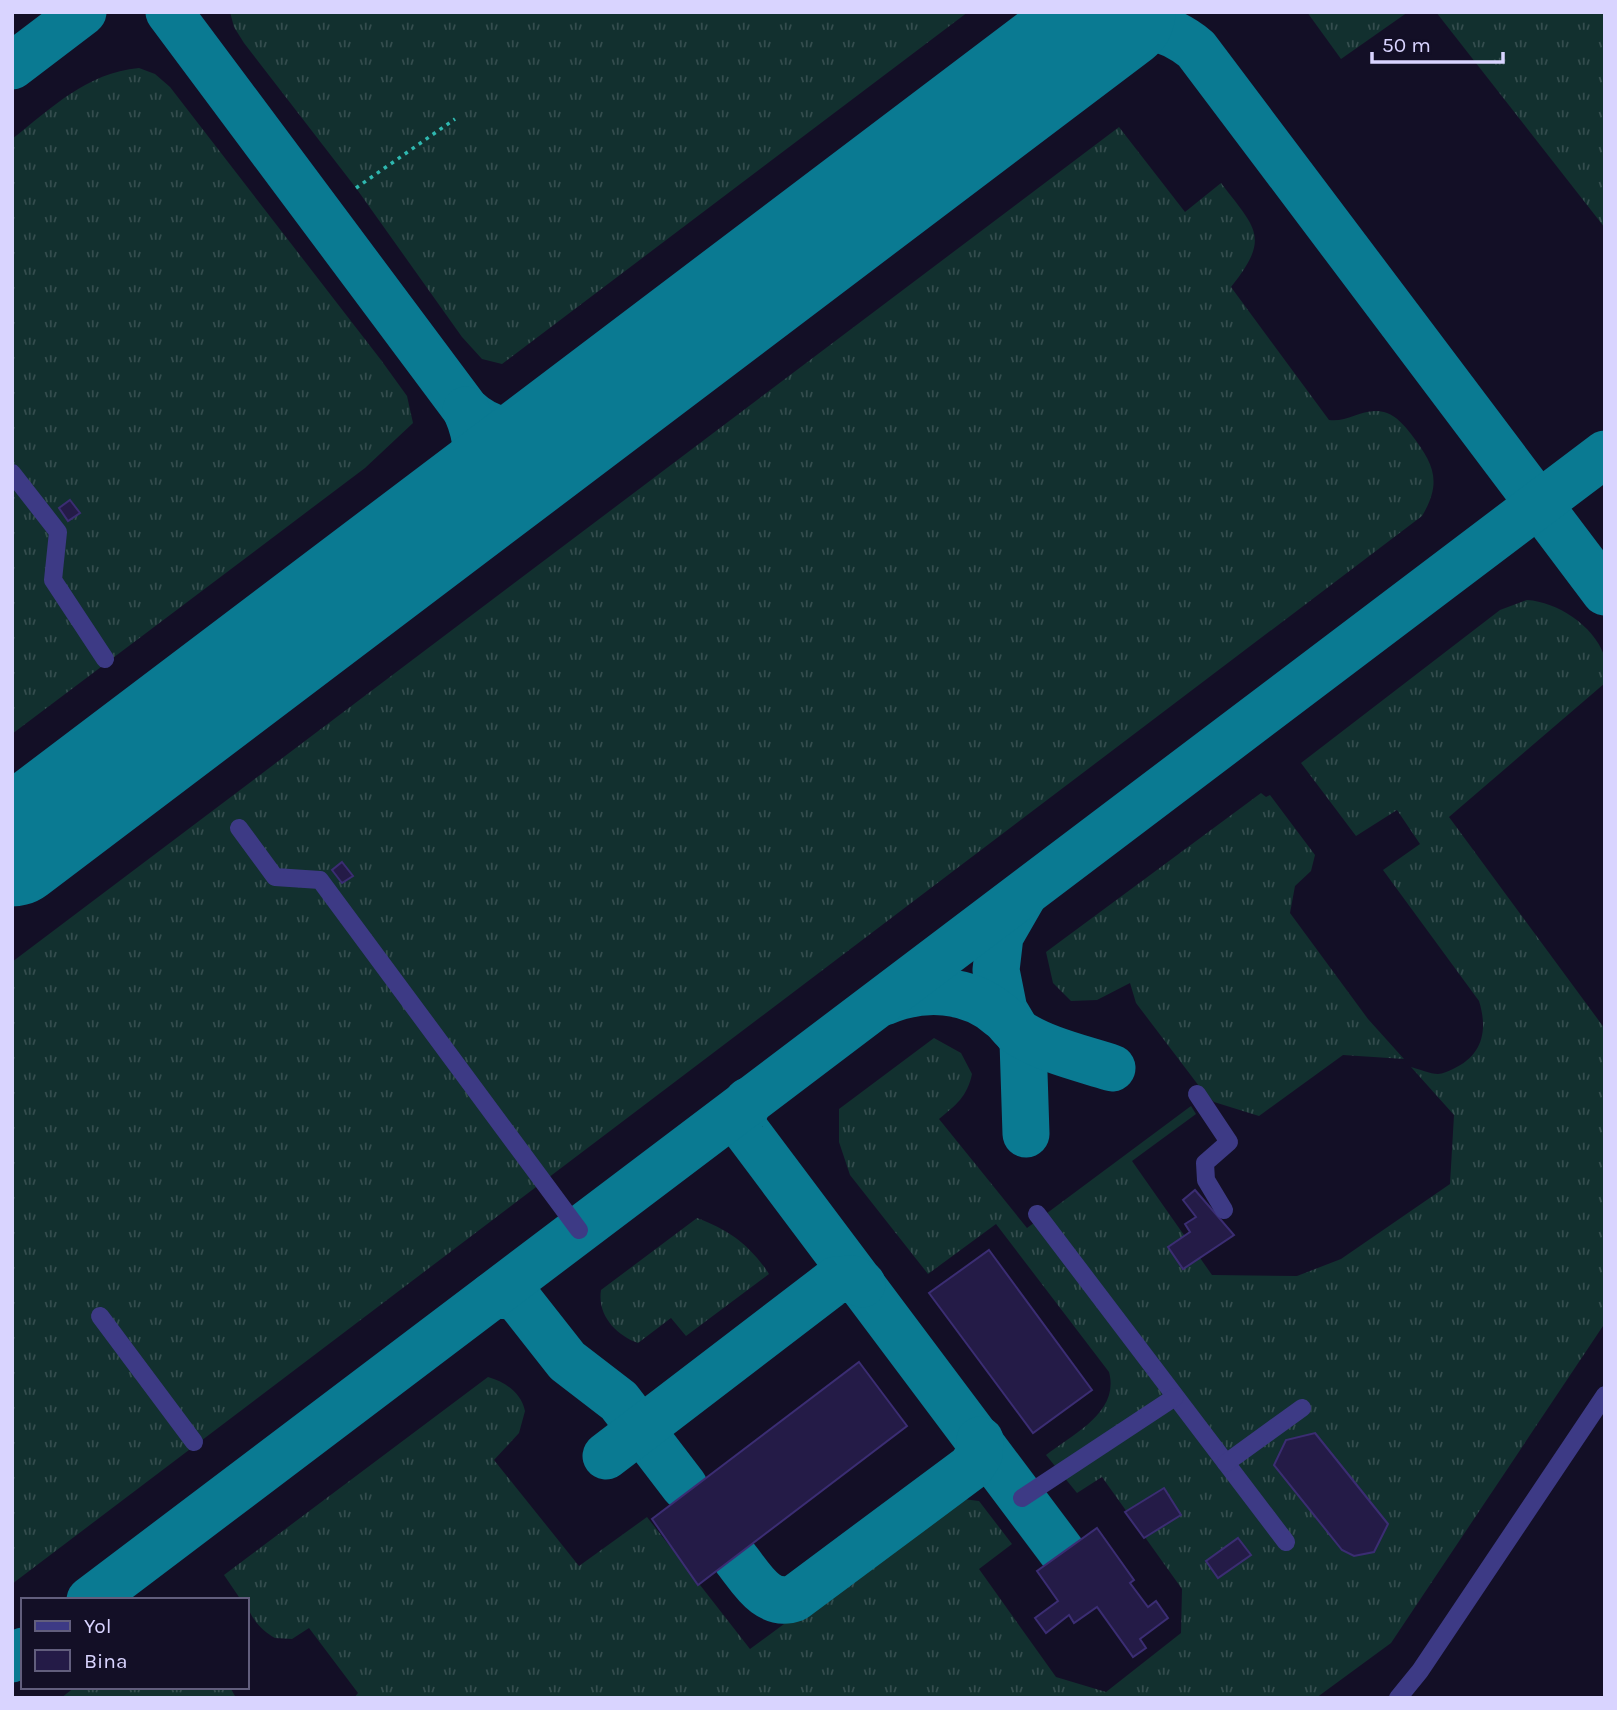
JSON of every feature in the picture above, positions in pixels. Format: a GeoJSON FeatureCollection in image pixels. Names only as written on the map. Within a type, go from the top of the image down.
{"type":"FeatureCollection","features":[{"type":"Feature","properties":{"kind":"lane"},"geometry":{"type":"LineString","coordinates":[[12,473],[58,532],[52,580],[105,659]]}},
{"type":"Feature","properties":{"kind":"lane"},"geometry":{"type":"LineString","coordinates":[[239,828],[275,877],[320,880],[579,1230]]}},
{"type":"Feature","properties":{"kind":"lane"},"geometry":{"type":"LineString","coordinates":[[1197,1094],[1229,1142],[1205,1163],[1206,1180],[1224,1210]]}},
{"type":"Feature","properties":{"kind":"lane"},"geometry":{"type":"LineString","coordinates":[[1037,1214],[1286,1542]]}},
{"type":"Feature","properties":{"kind":"lane"},"geometry":{"type":"LineString","coordinates":[[100,1316],[194,1441]]}},
{"type":"Feature","properties":{"kind":"lane"},"geometry":{"type":"LineString","coordinates":[[1398,1698],[1420,1671],[1605,1395]]}},
{"type":"Feature","properties":{"kind":"lane"},"geometry":{"type":"LineString","coordinates":[[1022,1498],[1175,1396]]}},
{"type":"Feature","properties":{"kind":"lane"},"geometry":{"type":"LineString","coordinates":[[1226,1463],[1302,1408]]}},
{"type":"Feature","properties":{"kind":"path"},"geometry":{"type":"LineString","coordinates":[[356,188],[456,119]]}},
{"type":"Feature","properties":{"kind":"green space"},"geometry":{"type":"Polygon","coordinates":[[[230,12],[968,12],[502,364],[482,359],[462,337],[356,188],[244,43],[234,27],[230,12]]]}},
{"type":"Feature","properties":{"kind":"green space"},"geometry":{"type":"Polygon","coordinates":[[[1307,12],[1408,12],[1341,59],[1307,12]]]}},
{"type":"Feature","properties":{"kind":"green space"},"geometry":{"type":"Polygon","coordinates":[[[1436,12],[1605,12],[1605,228],[1436,12]]]}},
{"type":"Feature","properties":{"kind":"green space"},"geometry":{"type":"Polygon","coordinates":[[[139,68],[155,74],[170,87],[381,360],[407,396],[413,423],[365,468],[12,734],[12,139],[86,84],[120,71],[139,68]]]}},
{"type":"Feature","properties":{"kind":"green space"},"geometry":{"type":"Polygon","coordinates":[[[1119,127],[1185,212],[1221,183],[1243,212],[1254,233],[1255,244],[1251,256],[1231,287],[1329,420],[1379,411],[1394,416],[1406,428],[1425,454],[1433,473],[1432,492],[1422,516],[12,1584],[12,962],[1119,127]]]}},
{"type":"Feature","properties":{"kind":"green space"},"geometry":{"type":"Polygon","coordinates":[[[1527,600],[1562,610],[1592,634],[1605,658],[1605,683],[1449,817],[1605,1029],[1605,1323],[1391,1643],[1316,1698],[354,1698],[358,1693],[309,1628],[292,1639],[275,1638],[256,1622],[248,1606],[248,1598],[240,1598],[224,1575],[488,1377],[511,1389],[520,1398],[525,1411],[519,1433],[494,1460],[579,1566],[647,1517],[750,1649],[955,1498],[979,1501],[1012,1544],[979,1569],[1056,1677],[1106,1692],[1181,1633],[1182,1589],[1102,1477],[1077,1493],[1046,1455],[1092,1421],[1101,1410],[1108,1399],[1111,1386],[1109,1372],[996,1224],[928,1274],[850,1175],[839,1142],[839,1109],[934,1038],[961,1053],[972,1074],[970,1082],[960,1100],[939,1119],[1027,1228],[1191,1106],[1196,1114],[1132,1161],[1212,1275],[1297,1276],[1341,1259],[1450,1184],[1454,1115],[1411,1067],[1440,1074],[1471,1057],[1483,1032],[1479,1001],[1383,870],[1420,844],[1397,810],[1356,836],[1301,763],[1500,610],[1527,600]]]}},
{"type":"Feature","properties":{"kind":"green space"},"geometry":{"type":"Polygon","coordinates":[[[1261,793],[1266,797],[1270,795],[1315,855],[1311,871],[1295,886],[1290,913],[1368,1019],[1404,1059],[1343,1055],[1259,1116],[1214,1102],[1202,1090],[1136,1003],[1130,983],[1097,1000],[1071,1001],[1053,983],[1046,952],[1261,793]]]}},
{"type":"Feature","properties":{"kind":"green space"},"geometry":{"type":"Polygon","coordinates":[[[697,1218],[738,1240],[769,1274],[686,1336],[671,1318],[638,1343],[622,1335],[605,1316],[601,1290],[697,1218]]]}},
{"type":"Feature","properties":{"kind":"green space"},"geometry":{"type":"Polygon","coordinates":[[[72,1689],[231,1689],[236,1698],[61,1698],[72,1689]]]}},
{"type":"Feature","properties":{"kind":"building"},"geometry":{"type":"Polygon","coordinates":[[[70,500],[80,513],[68,521],[59,508],[70,500]]]}},
{"type":"Feature","properties":{"kind":"building"},"geometry":{"type":"Polygon","coordinates":[[[342,862],[353,876],[342,883],[332,870],[342,862]]]}},
{"type":"Feature","properties":{"kind":"building"},"geometry":{"type":"Polygon","coordinates":[[[1195,1190],[1234,1235],[1183,1269],[1168,1247],[1190,1232],[1185,1224],[1196,1217],[1183,1200],[1195,1190]]]}},
{"type":"Feature","properties":{"kind":"building"},"geometry":{"type":"Polygon","coordinates":[[[989,1250],[1092,1390],[1033,1433],[929,1293],[989,1250]]]}},
{"type":"Feature","properties":{"kind":"building"},"geometry":{"type":"Polygon","coordinates":[[[859,1362],[907,1426],[698,1585],[652,1519],[859,1362]]]}},
{"type":"Feature","properties":{"kind":"building"},"geometry":{"type":"Polygon","coordinates":[[[1315,1433],[1388,1524],[1374,1552],[1354,1556],[1342,1550],[1274,1465],[1286,1440],[1315,1433]]]}},
{"type":"Feature","properties":{"kind":"building"},"geometry":{"type":"Polygon","coordinates":[[[1164,1488],[1181,1515],[1144,1538],[1125,1512],[1164,1488]]]}},
{"type":"Feature","properties":{"kind":"building"},"geometry":{"type":"Polygon","coordinates":[[[1097,1528],[1134,1580],[1130,1583],[1148,1607],[1156,1601],[1168,1618],[1140,1639],[1146,1648],[1133,1657],[1097,1607],[1074,1623],[1069,1615],[1046,1633],[1035,1618],[1058,1601],[1037,1571],[1097,1528]]]}},
{"type":"Feature","properties":{"kind":"building"},"geometry":{"type":"Polygon","coordinates":[[[1238,1538],[1251,1555],[1218,1578],[1206,1561],[1238,1538]]]}},
{"type":"Feature","properties":{"kind":"taxiway"},"geometry":{"type":"LineString","coordinates":[[12,66],[83,12]]}},
{"type":"Feature","properties":{"kind":"taxiway"},"geometry":{"type":"LineString","coordinates":[[169,12],[466,410],[489,426],[501,430],[526,433],[567,428]]}},
{"type":"Feature","properties":{"kind":"taxiway"},"geometry":{"type":"LineString","coordinates":[[1107,12],[1101,25],[1127,24],[1163,30],[1196,49],[1605,592]]}},
{"type":"Feature","properties":{"kind":"taxiway"},"geometry":{"type":"LineString","coordinates":[[457,512],[476,462],[475,438],[466,410]]}},
{"type":"Feature","properties":{"kind":"taxiway"},"geometry":{"type":"LineString","coordinates":[[93,1598],[1605,454]]}},
{"type":"Feature","properties":{"kind":"taxiway"},"geometry":{"type":"LineString","coordinates":[[1023,896],[1000,936],[996,970],[1004,1010],[1023,1042],[1026,1134]]}},
{"type":"Feature","properties":{"kind":"taxiway"},"geometry":{"type":"LineString","coordinates":[[884,1002],[914,993],[929,992],[945,992],[975,999],[988,1006],[1027,1038],[1063,1053],[1112,1068]]}},
{"type":"Feature","properties":{"kind":"taxiway"},"geometry":{"type":"LineString","coordinates":[[748,1101],[743,1116],[744,1128],[1062,1552]]}},
{"type":"Feature","properties":{"kind":"taxiway"},"geometry":{"type":"LineString","coordinates":[[606,1456],[836,1280],[853,1279],[862,1284]]}},
{"type":"Feature","properties":{"kind":"taxiway"},"geometry":{"type":"LineString","coordinates":[[492,1296],[507,1295],[519,1300],[567,1361],[619,1401],[684,1486]]}},
{"type":"Feature","properties":{"kind":"taxiway"},"geometry":{"type":"LineString","coordinates":[[736,1559],[754,1583],[768,1595],[776,1599],[795,1598],[971,1467],[979,1455],[980,1440]]}},
{"type":"Feature","properties":{"kind":"taxiway"},"geometry":{"type":"LineString","coordinates":[[12,1659],[21,1652]]}},
{"type":"Feature","properties":{"kind":"runway"},"geometry":{"type":"LineString","coordinates":[[12,848],[1117,12]]}}]}
